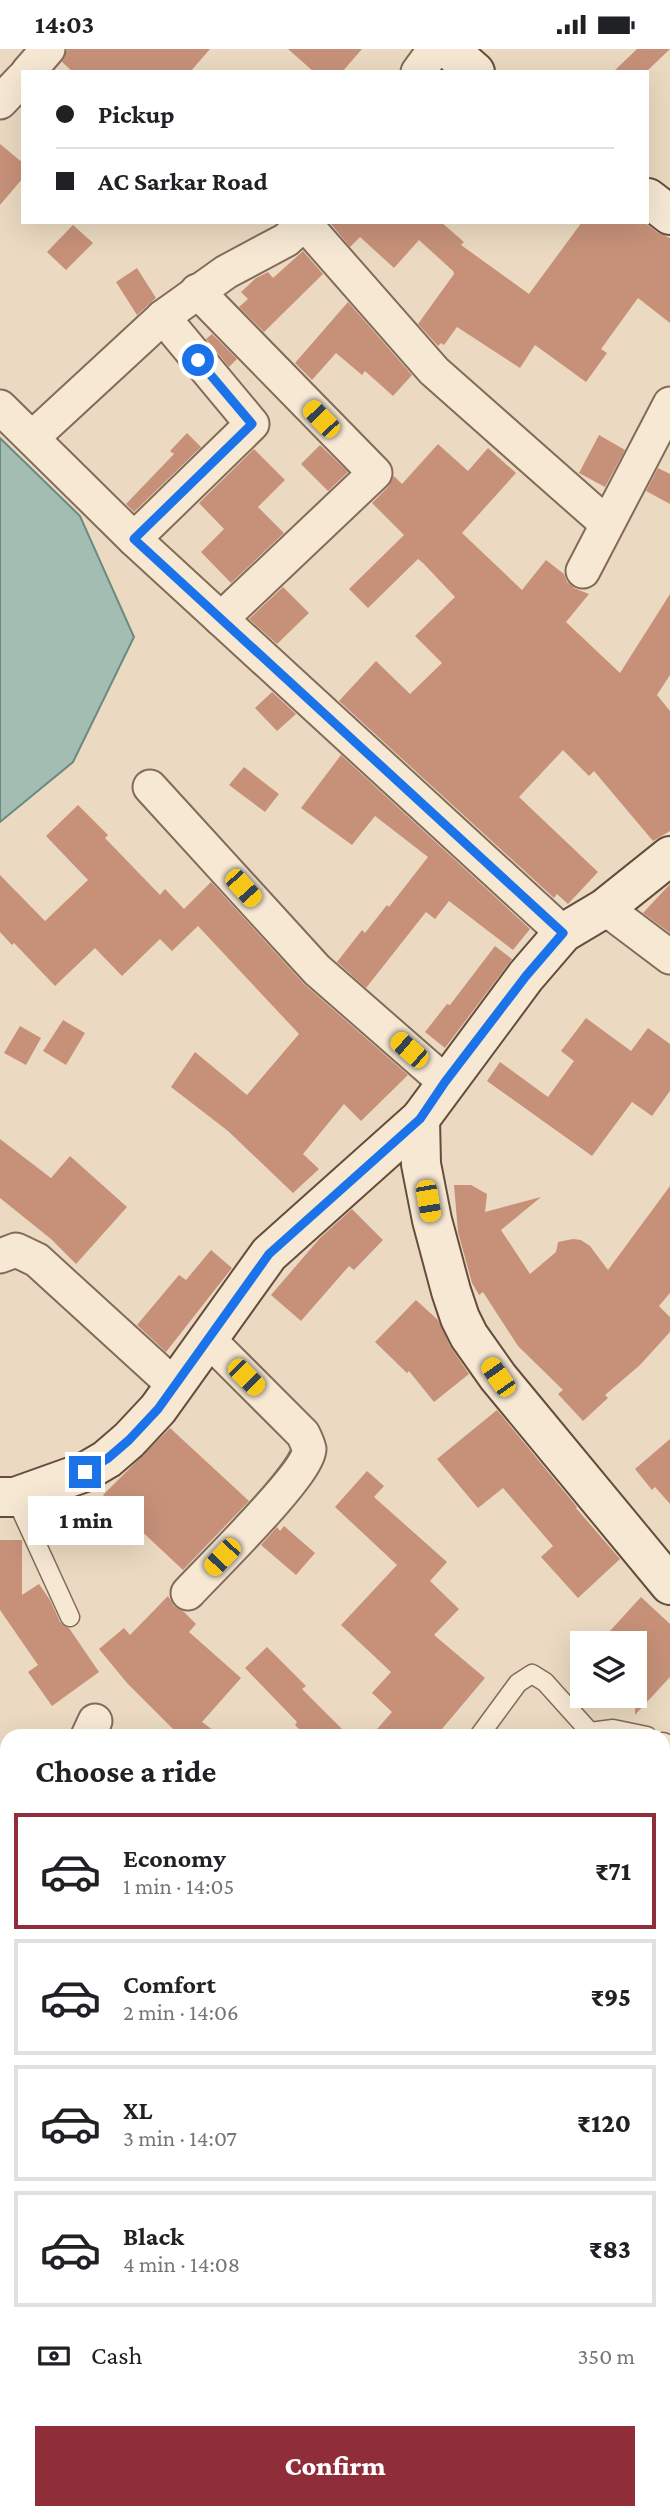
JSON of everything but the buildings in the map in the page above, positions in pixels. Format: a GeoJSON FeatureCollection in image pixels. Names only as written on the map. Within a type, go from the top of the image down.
{"type":"FeatureCollection","features":[{"type":"Feature","properties":{"kind":"street"},"geometry":{"type":"LineString","coordinates":[[31,70],[48,49]]}},
{"type":"Feature","properties":{"kind":"street"},"geometry":{"type":"LineString","coordinates":[[419,70],[435,49]]}},
{"type":"Feature","properties":{"kind":"street"},"geometry":{"type":"LineString","coordinates":[[449,49],[473,70]]}},
{"type":"Feature","properties":{"kind":"street"},"geometry":{"type":"LineString","coordinates":[[0,102],[21,80]]}},
{"type":"Feature","properties":{"kind":"street"},"geometry":{"type":"LineString","coordinates":[[649,199],[670,215]]}},
{"type":"Feature","properties":{"kind":"street"},"geometry":{"type":"LineString","coordinates":[[33,438],[163,317],[226,272],[286,240],[304,224]]}},
{"type":"Feature","properties":{"kind":"street"},"geometry":{"type":"LineString","coordinates":[[306,224],[434,371],[607,524]]}},
{"type":"Feature","properties":{"kind":"street"},"geometry":{"type":"LineString","coordinates":[[197,292],[375,473],[221,619]]}},
{"type":"Feature","properties":{"kind":"street"},"geometry":{"type":"LineString","coordinates":[[134,539],[252,424],[163,317]]}},
{"type":"Feature","properties":{"kind":"street"},"geometry":{"type":"LineString","coordinates":[[583,571],[670,404]]}},
{"type":"Feature","properties":{"kind":"street"},"geometry":{"type":"LineString","coordinates":[[0,407],[134,539],[563,933]]}},
{"type":"Feature","properties":{"kind":"street"},"geometry":{"type":"LineString","coordinates":[[150,787],[317,970],[445,1082]]}},
{"type":"Feature","properties":{"kind":"street"},"geometry":{"type":"LineString","coordinates":[[7,1497],[85,1472],[107,1459],[129,1440],[158,1409],[269,1254],[420,1119],[445,1082],[542,956],[563,933],[605,908],[670,856]]}},
{"type":"Feature","properties":{"kind":"street"},"geometry":{"type":"LineString","coordinates":[[605,908],[670,957]]}},
{"type":"Feature","properties":{"kind":"street"},"geometry":{"type":"LineString","coordinates":[[420,1119],[421,1164],[432,1220],[460,1318],[498,1377],[670,1585]]}},
{"type":"Feature","properties":{"kind":"street"},"geometry":{"type":"LineString","coordinates":[[0,1256],[4,1252],[16,1250],[37,1260],[175,1386]]}},
{"type":"Feature","properties":{"kind":"street"},"geometry":{"type":"LineString","coordinates":[[188,1593],[290,1483],[305,1461],[309,1449],[303,1434],[208,1339]]}},
{"type":"Feature","properties":{"kind":"lane"},"geometry":{"type":"LineString","coordinates":[[7,1497],[70,1617]]}},
{"type":"Feature","properties":{"kind":"lane"},"geometry":{"type":"LineString","coordinates":[[484,1729],[518,1683],[532,1674],[545,1682],[584,1729]]}},
{"type":"Feature","properties":{"kind":"shaded area"},"geometry":{"type":"Polygon","coordinates":[[[0,438],[80,516],[134,637],[73,762],[0,822],[0,438]]]}},
{"type":"Feature","properties":{"kind":"route"},"geometry":{"type":"LineString","coordinates":[[85,1472],[107,1459],[158,1409],[269,1254],[420,1119],[526,976],[563,933],[134,539],[252,424],[198,360]]}}]}
